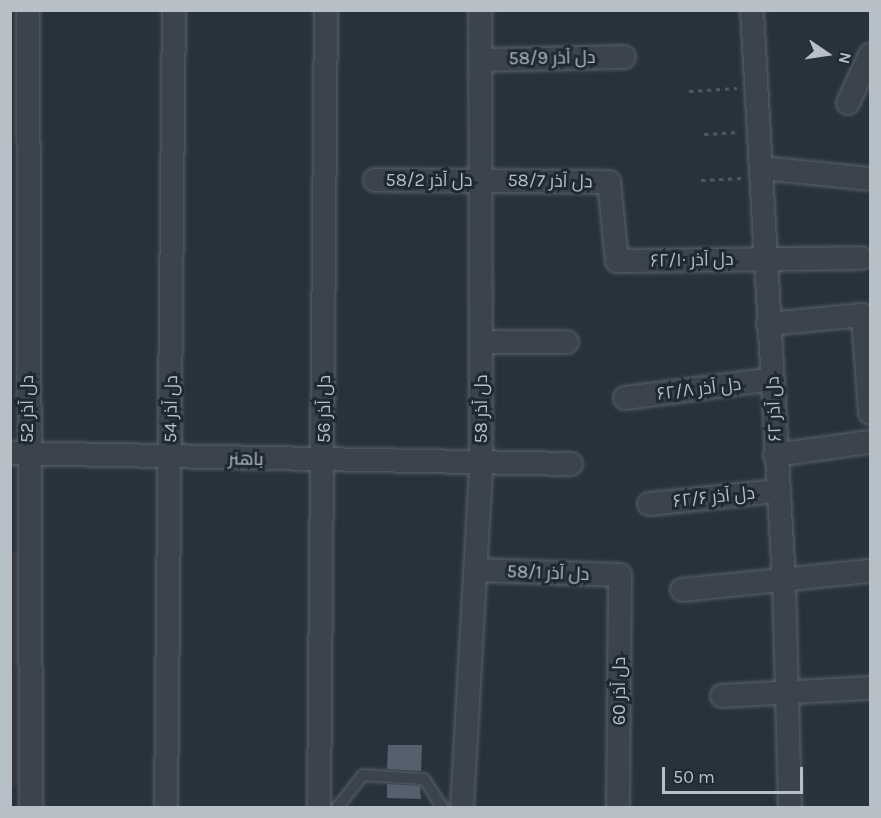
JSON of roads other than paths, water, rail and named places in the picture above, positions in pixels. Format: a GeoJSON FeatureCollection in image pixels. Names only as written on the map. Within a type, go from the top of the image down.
{"type":"FeatureCollection","features":[{"type":"Feature","properties":{"kind":"street","name":"دل آذر 52"},"geometry":{"type":"LineString","coordinates":[[28,10],[19,453],[31,807]]}},
{"type":"Feature","properties":{"kind":"street","name":"دل آذر 54"},"geometry":{"type":"LineString","coordinates":[[166,807],[174,10]]}},
{"type":"Feature","properties":{"kind":"street","name":"دل آذر 56"},"geometry":{"type":"LineString","coordinates":[[320,807],[326,10]]}},
{"type":"Feature","properties":{"kind":"street","name":"دل آذر 58"},"geometry":{"type":"LineString","coordinates":[[462,807],[481,463],[483,180],[480,10]]}},
{"type":"Feature","properties":{"kind":"street","name":"دل آذر ۶۲"},"geometry":{"type":"LineString","coordinates":[[752,10],[784,580],[789,693],[790,807]]}},
{"type":"Feature","properties":{"kind":"street"},"geometry":{"type":"LineString","coordinates":[[848,104],[870,55]]}},
{"type":"Feature","properties":{"kind":"street","name":"دل آذر 58/9"},"geometry":{"type":"LineString","coordinates":[[480,60],[624,57]]}},
{"type":"Feature","properties":{"kind":"street"},"geometry":{"type":"LineString","coordinates":[[762,172],[870,179]]}},
{"type":"Feature","properties":{"kind":"street","name":"دل آذر 58/2"},"geometry":{"type":"LineString","coordinates":[[375,180],[483,180]]}},
{"type":"Feature","properties":{"kind":"street","name":"دل آذر 58/7"},"geometry":{"type":"LineString","coordinates":[[483,180],[609,182],[617,261]]}},
{"type":"Feature","properties":{"kind":"street","name":"دل آذر ۶۲/۱۰"},"geometry":{"type":"LineString","coordinates":[[617,261],[861,258]]}},
{"type":"Feature","properties":{"kind":"street"},"geometry":{"type":"LineString","coordinates":[[768,324],[863,315],[870,413]]}},
{"type":"Feature","properties":{"kind":"street"},"geometry":{"type":"LineString","coordinates":[[482,342],[567,342]]}},
{"type":"Feature","properties":{"kind":"street","name":"دل آذر ۶۲/۸"},"geometry":{"type":"LineString","coordinates":[[625,398],[773,379]]}},
{"type":"Feature","properties":{"kind":"street"},"geometry":{"type":"LineString","coordinates":[[776,455],[870,442]]}},
{"type":"Feature","properties":{"kind":"street","name":"باهنر"},"geometry":{"type":"LineString","coordinates":[[19,453],[170,458],[571,464]]}},
{"type":"Feature","properties":{"kind":"street","name":"دل آذر ۶۲/۶"},"geometry":{"type":"LineString","coordinates":[[649,504],[778,491]]}},
{"type":"Feature","properties":{"kind":"street","name":"دل آذر 58/1"},"geometry":{"type":"LineString","coordinates":[[476,570],[620,575]]}},
{"type":"Feature","properties":{"kind":"street"},"geometry":{"type":"LineString","coordinates":[[682,590],[870,571]]}},
{"type":"Feature","properties":{"kind":"street","name":"دل آذر 60"},"geometry":{"type":"LineString","coordinates":[[618,807],[620,575]]}},
{"type":"Feature","properties":{"kind":"street"},"geometry":{"type":"LineString","coordinates":[[722,696],[868,688]]}},
{"type":"Feature","properties":{"kind":"lane"},"geometry":{"type":"LineString","coordinates":[[337,807],[363,775],[424,779],[443,807]]}}]}
